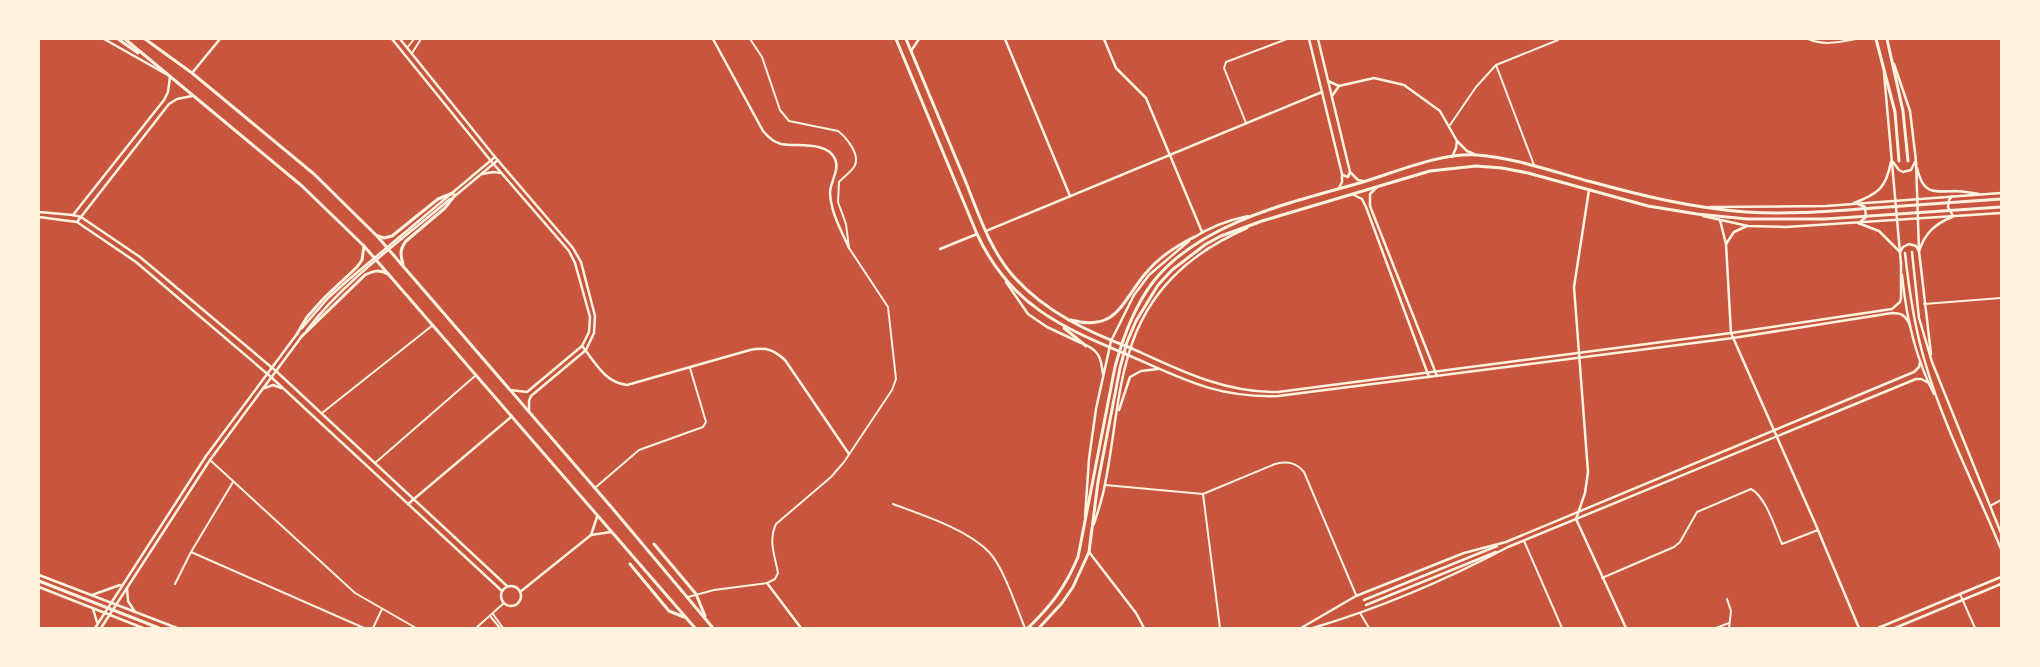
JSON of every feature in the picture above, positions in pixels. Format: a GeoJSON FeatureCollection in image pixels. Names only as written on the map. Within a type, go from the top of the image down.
{"type":"FeatureCollection","features":[{"type":"Feature","properties":{"kind":"main road"},"geometry":{"type":"LineString","coordinates":[[104,39],[168,76]]}},
{"type":"Feature","properties":{"kind":"main road"},"geometry":{"type":"LineString","coordinates":[[118,39],[150,61]]}},
{"type":"Feature","properties":{"kind":"main road"},"geometry":{"type":"LineString","coordinates":[[125,39],[302,186],[364,246],[695,628]]}},
{"type":"Feature","properties":{"kind":"main road"},"geometry":{"type":"LineString","coordinates":[[145,39],[192,73],[314,174],[377,236],[403,264],[713,628]]}},
{"type":"Feature","properties":{"kind":"main road"},"geometry":{"type":"LineString","coordinates":[[192,73],[220,39]]}},
{"type":"Feature","properties":{"kind":"main road"},"geometry":{"type":"LineString","coordinates":[[392,39],[492,162],[569,251],[576,263],[590,317],[589,332],[582,346],[527,392],[510,390]]}},
{"type":"Feature","properties":{"kind":"main road"},"geometry":{"type":"LineString","coordinates":[[400,39],[573,248],[581,262],[595,316],[594,333],[586,350],[531,396],[528,401],[530,413]]}},
{"type":"Feature","properties":{"kind":"main road"},"geometry":{"type":"LineString","coordinates":[[713,39],[762,131],[770,139],[780,144],[820,148],[829,152],[835,159],[836,170],[830,192],[832,208],[849,248]]}},
{"type":"Feature","properties":{"kind":"main road"},"geometry":{"type":"LineString","coordinates":[[896,39],[986,253],[1020,305],[1036,320],[1098,353],[1101,358],[1103,375]]}},
{"type":"Feature","properties":{"kind":"main road"},"geometry":{"type":"LineString","coordinates":[[906,39],[986,230],[1014,277],[1031,294],[1063,318],[1111,341],[1212,383],[1263,392],[1278,392],[1731,333],[1892,308],[1900,302],[1901,298],[1901,263]]}},
{"type":"Feature","properties":{"kind":"main road"},"geometry":{"type":"LineString","coordinates":[[911,51],[919,39]]}},
{"type":"Feature","properties":{"kind":"main road"},"geometry":{"type":"LineString","coordinates":[[1005,39],[1070,196]]}},
{"type":"Feature","properties":{"kind":"main road"},"geometry":{"type":"LineString","coordinates":[[1104,39],[1116,68],[1146,98],[1202,232]]}},
{"type":"Feature","properties":{"kind":"main road"},"geometry":{"type":"LineString","coordinates":[[1309,39],[1342,174],[1342,182],[1339,188]]}},
{"type":"Feature","properties":{"kind":"main road"},"geometry":{"type":"LineString","coordinates":[[1318,39],[1350,172],[1358,180],[1364,181]]}},
{"type":"Feature","properties":{"kind":"main road"},"geometry":{"type":"LineString","coordinates":[[1876,39],[1895,112],[1899,161]]}},
{"type":"Feature","properties":{"kind":"main road"},"geometry":{"type":"LineString","coordinates":[[1887,39],[1910,111],[1916,161],[1923,185],[1932,191],[1958,191],[1982,194]]}},
{"type":"Feature","properties":{"kind":"main road"},"geometry":{"type":"LineString","coordinates":[[1883,64],[1901,263],[1910,325],[1920,362],[1941,406]]}},
{"type":"Feature","properties":{"kind":"main road"},"geometry":{"type":"LineString","coordinates":[[1894,64],[1908,161]]}},
{"type":"Feature","properties":{"kind":"main road"},"geometry":{"type":"LineString","coordinates":[[69,220],[164,100],[168,92],[168,76]]}},
{"type":"Feature","properties":{"kind":"main road"},"geometry":{"type":"LineString","coordinates":[[1328,81],[1339,86],[1374,78],[1404,85],[1440,111],[1450,125],[1457,141],[1467,151],[1475,155]]}},
{"type":"Feature","properties":{"kind":"main road"},"geometry":{"type":"LineString","coordinates":[[1332,96],[1339,86]]}},
{"type":"Feature","properties":{"kind":"main road"},"geometry":{"type":"LineString","coordinates":[[986,230],[1322,92]]}},
{"type":"Feature","properties":{"kind":"main road"},"geometry":{"type":"LineString","coordinates":[[77,222],[169,104],[177,99],[192,96]]}},
{"type":"Feature","properties":{"kind":"main road"},"geometry":{"type":"LineString","coordinates":[[1452,157],[1457,141]]}},
{"type":"Feature","properties":{"kind":"main road"},"geometry":{"type":"LineString","coordinates":[[1027,628],[1056,598],[1068,581],[1078,558],[1114,367],[1122,340],[1132,319],[1154,282],[1168,266],[1203,240],[1218,232],[1259,214],[1339,188],[1452,157],[1475,155],[1503,158],[1650,198],[1698,207],[1748,212],[1825,212],[2001,200]]}},
{"type":"Feature","properties":{"kind":"main road"},"geometry":{"type":"LineString","coordinates":[[95,628],[206,456],[266,373],[297,334],[347,281],[497,158]]}},
{"type":"Feature","properties":{"kind":"main road"},"geometry":{"type":"LineString","coordinates":[[1892,158],[1896,168],[1904,172],[1911,170],[1916,161]]}},
{"type":"Feature","properties":{"kind":"main road"},"geometry":{"type":"LineString","coordinates":[[1853,204],[1869,197],[1882,187],[1892,158]]}},
{"type":"Feature","properties":{"kind":"main road"},"geometry":{"type":"LineString","coordinates":[[1916,161],[1919,251],[1932,362]]}},
{"type":"Feature","properties":{"kind":"main road"},"geometry":{"type":"LineString","coordinates":[[403,264],[400,255],[401,248],[406,241],[445,208],[454,194],[492,162]]}},
{"type":"Feature","properties":{"kind":"main road"},"geometry":{"type":"LineString","coordinates":[[1039,628],[1073,587],[1089,552],[1098,482],[1120,368],[1127,342],[1136,321],[1158,285],[1172,270],[1200,248],[1221,236],[1262,221],[1430,172],[1476,166],[1528,173],[1648,206],[1697,214],[1748,219],[1825,219],[2001,207]]}},
{"type":"Feature","properties":{"kind":"main road"},"geometry":{"type":"LineString","coordinates":[[1342,174],[1348,177],[1350,172]]}},
{"type":"Feature","properties":{"kind":"main road"},"geometry":{"type":"LineString","coordinates":[[480,174],[502,173]]}},
{"type":"Feature","properties":{"kind":"main road"},"geometry":{"type":"LineString","coordinates":[[1376,187],[1370,194],[1370,206],[1437,376]]}},
{"type":"Feature","properties":{"kind":"main road"},"geometry":{"type":"LineString","coordinates":[[1576,519],[1585,493],[1588,472],[1574,287],[1590,189]]}},
{"type":"Feature","properties":{"kind":"main road"},"geometry":{"type":"LineString","coordinates":[[1698,207],[1786,207],[1853,204],[2001,193]]}},
{"type":"Feature","properties":{"kind":"main road"},"geometry":{"type":"LineString","coordinates":[[377,236],[384,238],[399,232],[438,199],[454,194]]}},
{"type":"Feature","properties":{"kind":"main road"},"geometry":{"type":"LineString","coordinates":[[1354,195],[1362,199],[1366,207],[1429,377]]}},
{"type":"Feature","properties":{"kind":"main road"},"geometry":{"type":"LineString","coordinates":[[1952,196],[1948,206],[1954,216]]}},
{"type":"Feature","properties":{"kind":"main road"},"geometry":{"type":"LineString","coordinates":[[101,628],[210,460],[312,322],[350,284],[442,204]]}},
{"type":"Feature","properties":{"kind":"main road"},"geometry":{"type":"LineString","coordinates":[[1853,204],[1861,205],[1865,208],[1864,220],[1858,223]]}},
{"type":"Feature","properties":{"kind":"main road"},"geometry":{"type":"LineString","coordinates":[[39,212],[73,214],[80,217],[140,257],[272,366],[507,586],[516,587],[520,592],[520,599],[516,604],[510,606],[504,604],[501,598],[502,592],[507,586]]}},
{"type":"Feature","properties":{"kind":"main road"},"geometry":{"type":"LineString","coordinates":[[1697,214],[1748,226],[1786,227],[2001,213]]}},
{"type":"Feature","properties":{"kind":"main road"},"geometry":{"type":"LineString","coordinates":[[1084,526],[1089,458],[1109,347],[1134,295],[1148,275],[1194,237],[1230,220],[1259,214]]}},
{"type":"Feature","properties":{"kind":"main road"},"geometry":{"type":"LineString","coordinates":[[1919,251],[1923,240],[1931,228],[1954,216]]}},
{"type":"Feature","properties":{"kind":"main road"},"geometry":{"type":"LineString","coordinates":[[39,217],[77,222],[136,262],[283,388],[502,592]]}},
{"type":"Feature","properties":{"kind":"main road"},"geometry":{"type":"LineString","coordinates":[[1720,220],[1726,244],[1731,333],[1859,628]]}},
{"type":"Feature","properties":{"kind":"main road"},"geometry":{"type":"LineString","coordinates":[[1094,524],[1105,485],[1128,355],[1151,304],[1176,273],[1208,247],[1262,221]]}},
{"type":"Feature","properties":{"kind":"main road"},"geometry":{"type":"LineString","coordinates":[[1858,223],[1879,231],[1900,252]]}},
{"type":"Feature","properties":{"kind":"main road"},"geometry":{"type":"LineString","coordinates":[[1726,244],[1734,232],[1748,226]]}},
{"type":"Feature","properties":{"kind":"main road"},"geometry":{"type":"LineString","coordinates":[[940,249],[978,234]]}},
{"type":"Feature","properties":{"kind":"main road"},"geometry":{"type":"LineString","coordinates":[[1063,318],[1088,323],[1102,321],[1114,316],[1159,259],[1172,248],[1194,237]]}},
{"type":"Feature","properties":{"kind":"main road"},"geometry":{"type":"LineString","coordinates":[[1900,252],[1903,247],[1909,244],[1916,246],[1919,251]]}},
{"type":"Feature","properties":{"kind":"main road"},"geometry":{"type":"LineString","coordinates":[[297,334],[307,317],[357,267],[362,260],[364,246]]}},
{"type":"Feature","properties":{"kind":"main road"},"geometry":{"type":"LineString","coordinates":[[1912,252],[1919,318],[1932,362],[2001,533]]}},
{"type":"Feature","properties":{"kind":"main road"},"geometry":{"type":"LineString","coordinates":[[1905,253],[1909,290],[1920,345],[1941,406],[2001,549]]}},
{"type":"Feature","properties":{"kind":"main road"},"geometry":{"type":"LineString","coordinates":[[301,337],[364,275],[372,271],[381,271],[390,275]]}},
{"type":"Feature","properties":{"kind":"main road"},"geometry":{"type":"LineString","coordinates":[[1006,282],[1042,314],[1109,347],[1212,390],[1230,394],[1263,397],[1733,338],[1892,313],[1902,314],[1910,325]]}},
{"type":"Feature","properties":{"kind":"main road"},"geometry":{"type":"LineString","coordinates":[[1059,324],[1086,346]]}},
{"type":"Feature","properties":{"kind":"main road"},"geometry":{"type":"LineString","coordinates":[[582,346],[608,379],[627,385],[762,348],[776,351],[849,454]]}},
{"type":"Feature","properties":{"kind":"main road"},"geometry":{"type":"LineString","coordinates":[[1364,600],[1914,372],[1919,367],[1920,362]]}},
{"type":"Feature","properties":{"kind":"main road"},"geometry":{"type":"LineString","coordinates":[[1115,426],[1130,377],[1141,371],[1161,369]]}},
{"type":"Feature","properties":{"kind":"main road"},"geometry":{"type":"LineString","coordinates":[[1366,605],[1916,379],[1929,383]]}},
{"type":"Feature","properties":{"kind":"main road"},"geometry":{"type":"LineString","coordinates":[[261,391],[273,385],[283,388]]}},
{"type":"Feature","properties":{"kind":"main road"},"geometry":{"type":"LineString","coordinates":[[527,392],[527,396],[531,396]]}},
{"type":"Feature","properties":{"kind":"main road"},"geometry":{"type":"LineString","coordinates":[[408,504],[512,417]]}},
{"type":"Feature","properties":{"kind":"main road"},"geometry":{"type":"LineString","coordinates":[[591,535],[597,517]]}},
{"type":"Feature","properties":{"kind":"main road"},"geometry":{"type":"LineString","coordinates":[[1576,519],[1626,628]]}},
{"type":"Feature","properties":{"kind":"main road"},"geometry":{"type":"LineString","coordinates":[[520,592],[591,535],[611,532]]}},
{"type":"Feature","properties":{"kind":"main road"},"geometry":{"type":"LineString","coordinates":[[1301,628],[1356,596],[1464,553],[1506,542]]}},
{"type":"Feature","properties":{"kind":"main road"},"geometry":{"type":"LineString","coordinates":[[654,544],[696,594],[708,622]]}},
{"type":"Feature","properties":{"kind":"main road"},"geometry":{"type":"LineString","coordinates":[[1312,628],[1360,613],[1470,567],[1508,547]]}},
{"type":"Feature","properties":{"kind":"main road"},"geometry":{"type":"LineString","coordinates":[[1089,552],[1136,613],[1144,628]]}},
{"type":"Feature","properties":{"kind":"main road"},"geometry":{"type":"LineString","coordinates":[[630,564],[669,611],[686,618]]}},
{"type":"Feature","properties":{"kind":"main road"},"geometry":{"type":"LineString","coordinates":[[39,575],[177,628]]}},
{"type":"Feature","properties":{"kind":"main road"},"geometry":{"type":"LineString","coordinates":[[1878,628],[2001,577]]}},
{"type":"Feature","properties":{"kind":"main road"},"geometry":{"type":"LineString","coordinates":[[39,581],[159,628]]}},
{"type":"Feature","properties":{"kind":"main road"},"geometry":{"type":"LineString","coordinates":[[767,583],[801,628]]}},
{"type":"Feature","properties":{"kind":"main road"},"geometry":{"type":"LineString","coordinates":[[92,595],[122,584]]}},
{"type":"Feature","properties":{"kind":"main road"},"geometry":{"type":"LineString","coordinates":[[1895,628],[2001,584]]}},
{"type":"Feature","properties":{"kind":"main road"},"geometry":{"type":"LineString","coordinates":[[127,586],[128,601],[135,612]]}},
{"type":"Feature","properties":{"kind":"main road"},"geometry":{"type":"LineString","coordinates":[[39,587],[143,628]]}},
{"type":"Feature","properties":{"kind":"main road"},"geometry":{"type":"LineString","coordinates":[[93,609],[98,623]]}},
{"type":"Feature","properties":{"kind":"street"},"geometry":{"type":"LineString","coordinates":[[408,48],[414,39]]}},
{"type":"Feature","properties":{"kind":"street"},"geometry":{"type":"LineString","coordinates":[[412,53],[421,39]]}},
{"type":"Feature","properties":{"kind":"street"},"geometry":{"type":"LineString","coordinates":[[688,597],[696,594],[767,583],[775,579],[778,573],[772,532],[776,524],[831,477],[849,454],[892,390],[896,379],[888,307],[849,248],[846,224],[838,202],[839,182],[855,166],[857,158],[844,136],[838,131],[788,121],[780,110],[762,57],[750,39]]}},
{"type":"Feature","properties":{"kind":"street"},"geometry":{"type":"LineString","coordinates":[[1246,123],[1224,65],[1226,62],[1287,39]]}},
{"type":"Feature","properties":{"kind":"street"},"geometry":{"type":"LineString","coordinates":[[1808,39],[1817,43],[1839,43],[1856,39]]}},
{"type":"Feature","properties":{"kind":"street"},"geometry":{"type":"LineString","coordinates":[[1450,125],[1476,87],[1496,65],[1558,40]]}},
{"type":"Feature","properties":{"kind":"street"},"geometry":{"type":"LineString","coordinates":[[1496,65],[1534,166]]}},
{"type":"Feature","properties":{"kind":"street"},"geometry":{"type":"LineString","coordinates":[[1924,304],[2001,298]]}},
{"type":"Feature","properties":{"kind":"street"},"geometry":{"type":"LineString","coordinates":[[322,413],[433,325]]}},
{"type":"Feature","properties":{"kind":"street"},"geometry":{"type":"LineString","coordinates":[[595,488],[639,450],[703,427],[706,422],[690,368]]}},
{"type":"Feature","properties":{"kind":"street"},"geometry":{"type":"LineString","coordinates":[[376,463],[476,376]]}},
{"type":"Feature","properties":{"kind":"street"},"geometry":{"type":"LineString","coordinates":[[210,460],[345,585],[355,593],[416,628]]}},
{"type":"Feature","properties":{"kind":"street"},"geometry":{"type":"LineString","coordinates":[[1105,485],[1203,494],[1275,464],[1288,462],[1296,464],[1304,472],[1356,596]]}},
{"type":"Feature","properties":{"kind":"street"},"geometry":{"type":"LineString","coordinates":[[175,584],[191,552],[233,481]]}},
{"type":"Feature","properties":{"kind":"street"},"geometry":{"type":"LineString","coordinates":[[1602,578],[1674,547],[1680,542],[1697,512],[1751,489],[1759,495],[1782,544],[1818,530]]}},
{"type":"Feature","properties":{"kind":"street"},"geometry":{"type":"LineString","coordinates":[[1203,494],[1220,628]]}},
{"type":"Feature","properties":{"kind":"street"},"geometry":{"type":"LineString","coordinates":[[1990,506],[2001,500]]}},
{"type":"Feature","properties":{"kind":"street"},"geometry":{"type":"LineString","coordinates":[[894,504],[944,523],[988,552],[998,566],[1027,628]]}},
{"type":"Feature","properties":{"kind":"street"},"geometry":{"type":"LineString","coordinates":[[1524,541],[1562,628]]}},
{"type":"Feature","properties":{"kind":"street"},"geometry":{"type":"LineString","coordinates":[[191,552],[364,628]]}},
{"type":"Feature","properties":{"kind":"street"},"geometry":{"type":"LineString","coordinates":[[1960,594],[1975,628]]}},
{"type":"Feature","properties":{"kind":"street"},"geometry":{"type":"LineString","coordinates":[[1727,599],[1731,612],[1729,628]]}},
{"type":"Feature","properties":{"kind":"street"},"geometry":{"type":"LineString","coordinates":[[476,628],[504,604]]}},
{"type":"Feature","properties":{"kind":"street"},"geometry":{"type":"LineString","coordinates":[[373,628],[382,608]]}},
{"type":"Feature","properties":{"kind":"street"},"geometry":{"type":"LineString","coordinates":[[1360,613],[1369,628]]}},
{"type":"Feature","properties":{"kind":"street"},"geometry":{"type":"LineString","coordinates":[[491,615],[502,628]]}},
{"type":"Feature","properties":{"kind":"street"},"geometry":{"type":"LineString","coordinates":[[1716,628],[1729,623]]}}]}
